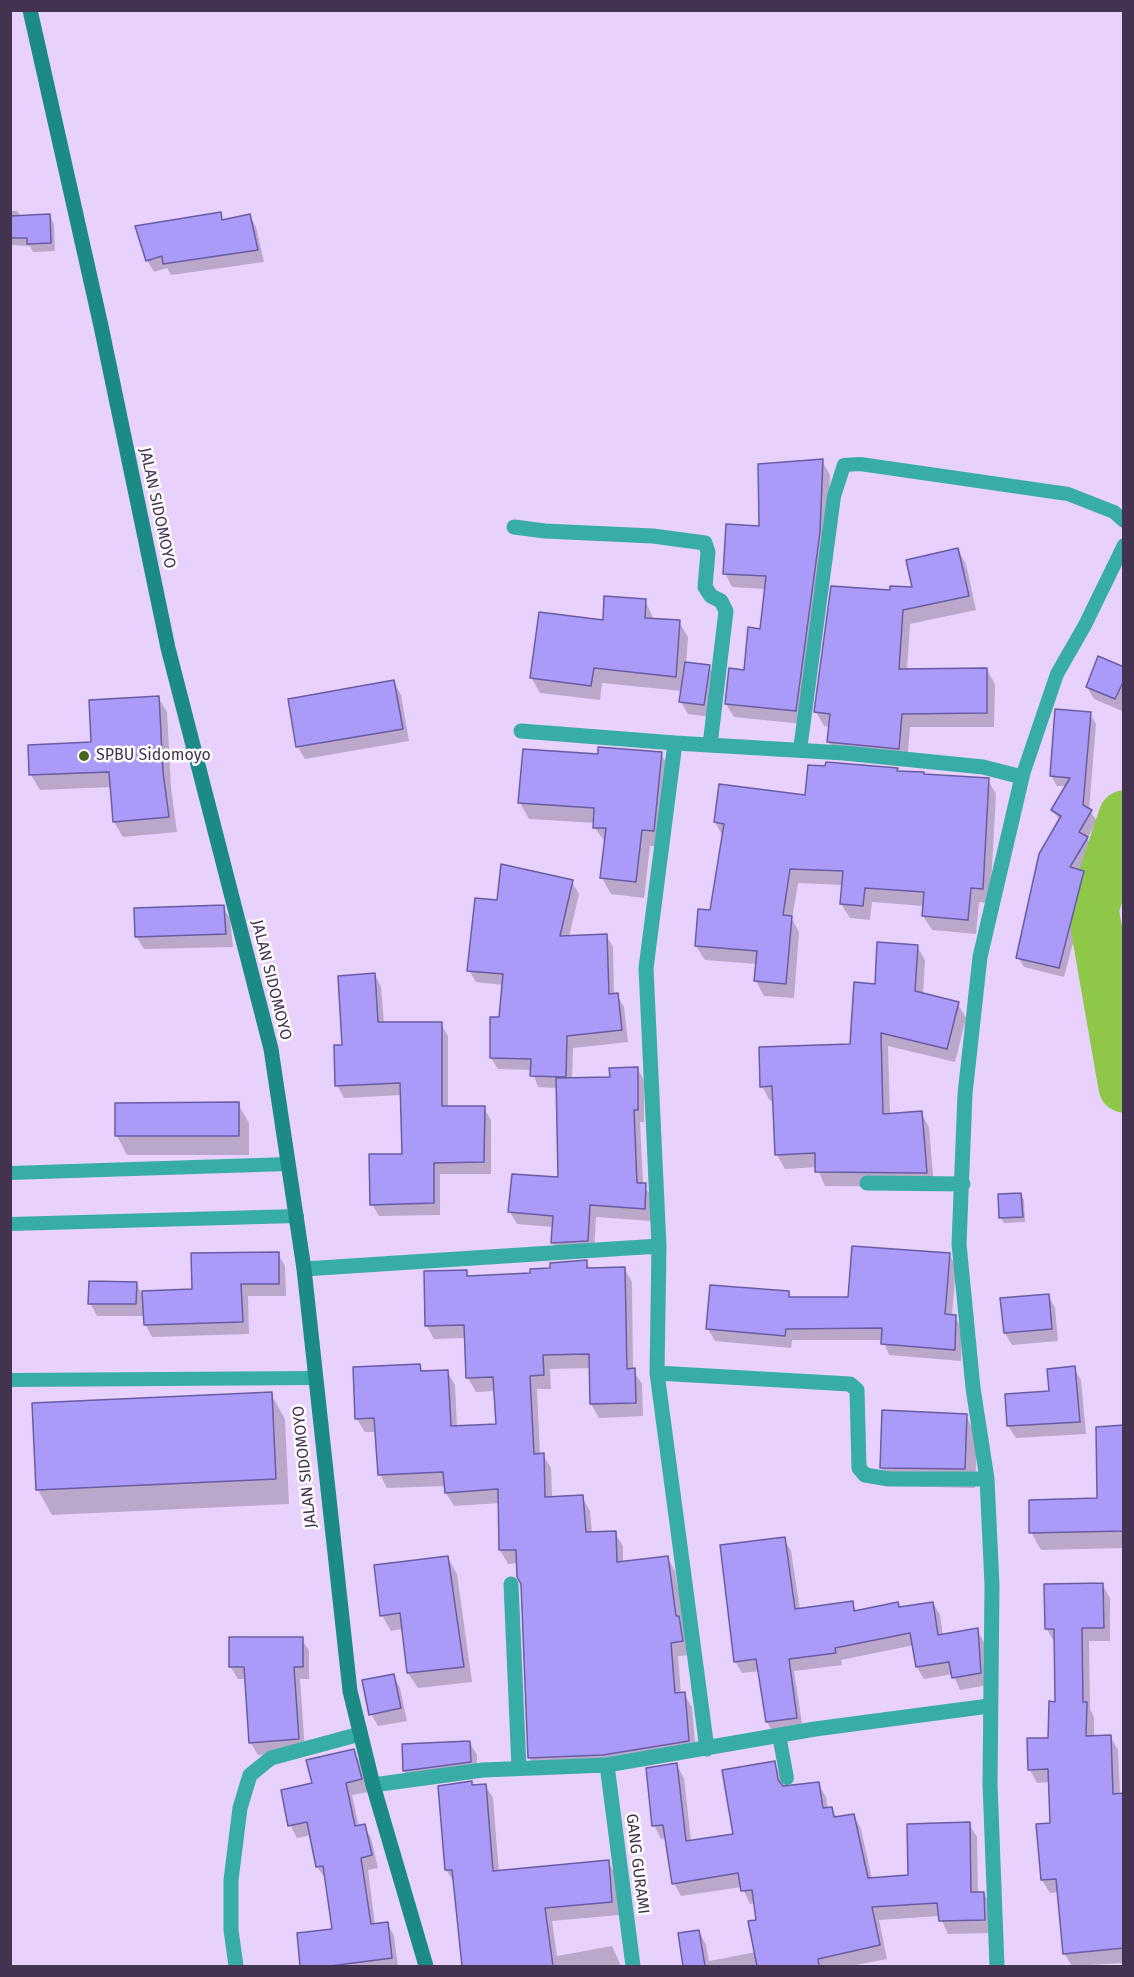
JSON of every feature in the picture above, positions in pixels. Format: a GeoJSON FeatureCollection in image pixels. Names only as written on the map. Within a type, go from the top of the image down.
{"type":"FeatureCollection","features":[{"type":"Feature","properties":{"kind":"main road","name":"JALAN SIDOMOYO"},"geometry":{"type":"LineString","coordinates":[[30,10],[101,326],[168,648],[271,1049],[297,1216],[350,1690],[373,1785],[426,1966]]}},
{"type":"Feature","properties":{"kind":"street"},"geometry":{"type":"LineString","coordinates":[[514,527],[545,531],[653,536],[705,543],[708,552],[705,587],[711,596],[721,601],[726,611],[710,745]]}},
{"type":"Feature","properties":{"kind":"street"},"geometry":{"type":"LineString","coordinates":[[521,731],[800,750],[983,767],[1022,777],[980,957],[965,1094],[959,1244],[973,1389],[987,1479],[992,1585],[989,1706],[998,1966]]}},
{"type":"Feature","properties":{"kind":"street"},"geometry":{"type":"LineString","coordinates":[[675,743],[646,968],[659,1246],[657,1373],[707,1749]]}},
{"type":"Feature","properties":{"kind":"street"},"geometry":{"type":"LineString","coordinates":[[867,1183],[963,1184]]}},
{"type":"Feature","properties":{"kind":"street"},"geometry":{"type":"LineString","coordinates":[[303,1269],[659,1246]]}},
{"type":"Feature","properties":{"kind":"street"},"geometry":{"type":"LineString","coordinates":[[657,1373],[850,1384],[856,1390],[859,1468],[865,1475],[889,1479],[987,1479]]}},
{"type":"Feature","properties":{"kind":"street"},"geometry":{"type":"LineString","coordinates":[[511,1584],[519,1768]]}},
{"type":"Feature","properties":{"kind":"street"},"geometry":{"type":"LineString","coordinates":[[373,1785],[483,1770],[607,1765],[779,1735],[989,1706]]}},
{"type":"Feature","properties":{"kind":"street"},"geometry":{"type":"LineString","coordinates":[[236,1966],[231,1930],[231,1880],[240,1808],[250,1775],[271,1758],[360,1734]]}},
{"type":"Feature","properties":{"kind":"street","name":"GANG GURAMI"},"geometry":{"type":"LineString","coordinates":[[607,1765],[633,1966]]}},
{"type":"Feature","properties":{"kind":"lane"},"geometry":{"type":"LineString","coordinates":[[800,750],[834,496],[844,465],[860,464],[1068,494],[1113,512],[1124,521]]}},
{"type":"Feature","properties":{"kind":"lane"},"geometry":{"type":"LineString","coordinates":[[1022,777],[1057,674],[1085,625],[1124,545]]}},
{"type":"Feature","properties":{"kind":"lane"},"geometry":{"type":"LineString","coordinates":[[10,1173],[288,1164]]}},
{"type":"Feature","properties":{"kind":"lane"},"geometry":{"type":"LineString","coordinates":[[10,1224],[297,1216]]}},
{"type":"Feature","properties":{"kind":"lane"},"geometry":{"type":"LineString","coordinates":[[10,1380],[314,1378]]}},
{"type":"Feature","properties":{"kind":"lane"},"geometry":{"type":"LineString","coordinates":[[779,1735],[787,1778]]}},
{"type":"Feature","properties":{"kind":"building"},"geometry":{"type":"Polygon","coordinates":[[[221,212],[222,220],[250,214],[258,250],[163,264],[162,256],[146,261],[135,226],[221,212]]]}},
{"type":"Feature","properties":{"kind":"building"},"geometry":{"type":"Polygon","coordinates":[[[50,214],[51,243],[27,244],[27,238],[10,238],[10,216],[50,214]]]}},
{"type":"Feature","properties":{"kind":"building"},"geometry":{"type":"Polygon","coordinates":[[[823,459],[820,532],[796,711],[725,704],[729,668],[744,670],[748,627],[760,629],[766,576],[723,574],[726,524],[759,526],[758,464],[823,459]]]}},
{"type":"Feature","properties":{"kind":"building"},"geometry":{"type":"Polygon","coordinates":[[[958,548],[969,596],[903,610],[899,669],[987,668],[987,713],[902,714],[899,749],[827,742],[830,714],[814,712],[831,586],[890,590],[890,586],[912,587],[906,560],[958,548]]]}},
{"type":"Feature","properties":{"kind":"building"},"geometry":{"type":"Polygon","coordinates":[[[604,596],[646,599],[645,618],[680,620],[676,677],[594,668],[591,686],[530,678],[539,612],[603,620],[604,596]]]}},
{"type":"Feature","properties":{"kind":"building"},"geometry":{"type":"Polygon","coordinates":[[[1098,656],[1124,667],[1124,680],[1115,699],[1086,687],[1098,656]]]}},
{"type":"Feature","properties":{"kind":"building"},"geometry":{"type":"Polygon","coordinates":[[[685,662],[710,665],[704,705],[679,702],[685,662]]]}},
{"type":"Feature","properties":{"kind":"building"},"geometry":{"type":"Polygon","coordinates":[[[394,680],[403,729],[296,747],[288,699],[394,680]]]}},
{"type":"Feature","properties":{"kind":"building"},"geometry":{"type":"Polygon","coordinates":[[[159,696],[163,772],[169,817],[113,822],[109,772],[29,775],[28,745],[91,742],[89,700],[159,696]]]}},
{"type":"Feature","properties":{"kind":"building"},"geometry":{"type":"Polygon","coordinates":[[[1055,709],[1091,712],[1083,805],[1092,810],[1079,832],[1088,837],[1070,867],[1084,871],[1059,968],[1016,958],[1039,854],[1061,816],[1051,810],[1070,778],[1050,776],[1055,709]]]}},
{"type":"Feature","properties":{"kind":"building"},"geometry":{"type":"Polygon","coordinates":[[[598,747],[662,752],[654,831],[642,830],[636,882],[600,878],[606,828],[593,828],[594,808],[518,803],[523,749],[598,754],[598,747]]]}},
{"type":"Feature","properties":{"kind":"building"},"geometry":{"type":"Polygon","coordinates":[[[826,762],[898,768],[897,771],[924,772],[924,774],[989,778],[983,889],[971,888],[968,920],[922,916],[924,892],[865,888],[863,906],[840,904],[843,871],[790,869],[783,915],[792,916],[786,984],[754,981],[757,951],[695,946],[698,909],[710,910],[724,824],[714,822],[719,784],[805,795],[808,765],[825,766],[826,762]]]}},
{"type":"Feature","properties":{"kind":"building"},"geometry":{"type":"Polygon","coordinates":[[[501,864],[573,880],[560,936],[607,934],[609,994],[618,993],[622,1030],[567,1036],[566,1077],[530,1076],[531,1059],[490,1058],[490,1017],[499,1017],[503,974],[467,971],[475,898],[497,900],[501,864]]]}},
{"type":"Feature","properties":{"kind":"building"},"geometry":{"type":"Polygon","coordinates":[[[224,905],[226,934],[135,937],[134,908],[224,905]]]}},
{"type":"Feature","properties":{"kind":"building"},"geometry":{"type":"Polygon","coordinates":[[[877,942],[918,945],[915,991],[959,1002],[947,1049],[881,1033],[883,1114],[922,1111],[927,1173],[815,1172],[815,1153],[775,1155],[772,1086],[760,1087],[759,1047],[850,1044],[854,982],[875,984],[877,942]]]}},
{"type":"Feature","properties":{"kind":"building"},"geometry":{"type":"Polygon","coordinates":[[[375,973],[378,1022],[442,1022],[442,1106],[485,1106],[484,1162],[434,1163],[434,1203],[370,1205],[369,1154],[402,1154],[400,1083],[335,1086],[334,1045],[342,1045],[338,976],[375,973]]]}},
{"type":"Feature","properties":{"kind":"building"},"geometry":{"type":"Polygon","coordinates":[[[638,1067],[638,1110],[634,1110],[637,1183],[646,1183],[645,1209],[590,1205],[588,1241],[551,1243],[553,1216],[508,1212],[512,1174],[558,1177],[556,1078],[610,1077],[609,1068],[638,1067]]]}},
{"type":"Feature","properties":{"kind":"building"},"geometry":{"type":"Polygon","coordinates":[[[239,1102],[239,1136],[115,1136],[115,1103],[239,1102]]]}},
{"type":"Feature","properties":{"kind":"building"},"geometry":{"type":"Polygon","coordinates":[[[1021,1193],[1023,1217],[999,1218],[998,1194],[1021,1193]]]}},
{"type":"Feature","properties":{"kind":"building"},"geometry":{"type":"Polygon","coordinates":[[[852,1246],[950,1253],[945,1314],[956,1315],[955,1350],[881,1344],[882,1328],[786,1329],[785,1336],[706,1329],[710,1285],[789,1291],[789,1297],[848,1297],[852,1246]]]}},
{"type":"Feature","properties":{"kind":"building"},"geometry":{"type":"Polygon","coordinates":[[[279,1252],[279,1284],[241,1284],[243,1322],[144,1325],[142,1291],[192,1289],[191,1253],[279,1252]]]}},
{"type":"Feature","properties":{"kind":"building"},"geometry":{"type":"Polygon","coordinates":[[[587,1260],[587,1268],[625,1267],[627,1369],[635,1368],[636,1403],[590,1404],[589,1354],[543,1355],[544,1375],[530,1376],[534,1454],[544,1453],[545,1497],[583,1495],[586,1532],[616,1531],[617,1562],[668,1556],[676,1616],[679,1616],[683,1641],[671,1643],[675,1693],[685,1692],[689,1741],[603,1755],[528,1758],[521,1584],[517,1577],[516,1550],[499,1550],[498,1489],[445,1493],[443,1472],[378,1475],[374,1418],[355,1419],[353,1367],[420,1364],[421,1371],[448,1370],[451,1426],[496,1424],[493,1377],[466,1378],[464,1325],[425,1326],[424,1271],[467,1270],[467,1276],[530,1273],[530,1269],[550,1268],[550,1263],[587,1260]]]}},
{"type":"Feature","properties":{"kind":"building"},"geometry":{"type":"Polygon","coordinates":[[[89,1281],[137,1282],[136,1304],[88,1304],[89,1281]]]}},
{"type":"Feature","properties":{"kind":"building"},"geometry":{"type":"Polygon","coordinates":[[[1049,1294],[1052,1329],[1004,1333],[1000,1298],[1049,1294]]]}},
{"type":"Feature","properties":{"kind":"building"},"geometry":{"type":"Polygon","coordinates":[[[1075,1366],[1080,1422],[1007,1426],[1005,1394],[1049,1391],[1047,1369],[1075,1366]]]}},
{"type":"Feature","properties":{"kind":"building"},"geometry":{"type":"Polygon","coordinates":[[[272,1392],[276,1479],[36,1490],[32,1403],[272,1392]]]}},
{"type":"Feature","properties":{"kind":"building"},"geometry":{"type":"Polygon","coordinates":[[[882,1410],[967,1414],[965,1469],[880,1468],[882,1410]]]}},
{"type":"Feature","properties":{"kind":"building"},"geometry":{"type":"Polygon","coordinates":[[[1124,1425],[1124,1531],[1029,1533],[1029,1500],[1097,1498],[1096,1427],[1124,1425]]]}},
{"type":"Feature","properties":{"kind":"building"},"geometry":{"type":"Polygon","coordinates":[[[785,1537],[795,1609],[853,1601],[854,1611],[898,1602],[899,1607],[933,1602],[938,1635],[978,1628],[981,1673],[952,1678],[949,1662],[916,1667],[910,1633],[835,1648],[836,1653],[789,1659],[797,1718],[766,1722],[756,1659],[734,1662],[720,1545],[785,1537]]]}},
{"type":"Feature","properties":{"kind":"building"},"geometry":{"type":"Polygon","coordinates":[[[448,1556],[464,1667],[407,1673],[400,1613],[380,1616],[374,1565],[448,1556]]]}},
{"type":"Feature","properties":{"kind":"building"},"geometry":{"type":"Polygon","coordinates":[[[1103,1583],[1104,1628],[1082,1628],[1083,1702],[1087,1702],[1086,1736],[1111,1735],[1113,1794],[1124,1793],[1124,1948],[1063,1954],[1056,1879],[1041,1880],[1036,1824],[1050,1823],[1048,1769],[1028,1770],[1027,1738],[1048,1738],[1049,1701],[1055,1702],[1054,1629],[1045,1629],[1044,1584],[1103,1583]]]}},
{"type":"Feature","properties":{"kind":"building"},"geometry":{"type":"Polygon","coordinates":[[[229,1637],[303,1637],[303,1667],[294,1667],[299,1739],[249,1743],[244,1667],[229,1667],[229,1637]]]}},
{"type":"Feature","properties":{"kind":"building"},"geometry":{"type":"Polygon","coordinates":[[[394,1674],[401,1708],[369,1715],[362,1680],[394,1674]]]}},
{"type":"Feature","properties":{"kind":"building"},"geometry":{"type":"Polygon","coordinates":[[[470,1741],[471,1762],[403,1771],[402,1744],[470,1741]]]}},
{"type":"Feature","properties":{"kind":"building"},"geometry":{"type":"Polygon","coordinates":[[[354,1749],[362,1779],[346,1783],[355,1826],[365,1824],[372,1855],[361,1858],[371,1924],[388,1922],[392,1958],[330,1966],[300,1966],[297,1933],[332,1929],[323,1866],[316,1867],[307,1822],[288,1826],[281,1790],[312,1783],[306,1760],[354,1749]]]}},
{"type":"Feature","properties":{"kind":"building"},"geometry":{"type":"Polygon","coordinates":[[[775,1761],[778,1780],[783,1786],[819,1782],[823,1808],[832,1807],[834,1817],[854,1814],[868,1878],[908,1875],[907,1824],[970,1822],[971,1892],[984,1892],[985,1920],[939,1921],[937,1903],[872,1907],[880,1945],[818,1959],[819,1966],[757,1966],[748,1921],[756,1920],[752,1890],[741,1891],[738,1873],[672,1884],[663,1825],[652,1826],[646,1768],[677,1763],[686,1841],[733,1834],[722,1770],[775,1761]]]}},
{"type":"Feature","properties":{"kind":"building"},"geometry":{"type":"Polygon","coordinates":[[[472,1781],[472,1785],[486,1784],[493,1871],[609,1860],[612,1902],[545,1908],[553,1966],[462,1966],[452,1870],[445,1870],[438,1786],[472,1781]]]}},
{"type":"Feature","properties":{"kind":"building"},"geometry":{"type":"Polygon","coordinates":[[[699,1930],[705,1966],[683,1966],[678,1933],[699,1930]]]}},
{"type":"Feature","properties":{"kind":"waterway"},"geometry":{"type":"LineString","coordinates":[[1124,816],[1093,909],[1124,1087]]}},
{"type":"Feature","properties":{"kind":"place","name":"SPBU Sidomoyo"},"geometry":{"type":"Point","coordinates":[84,756]}}]}
